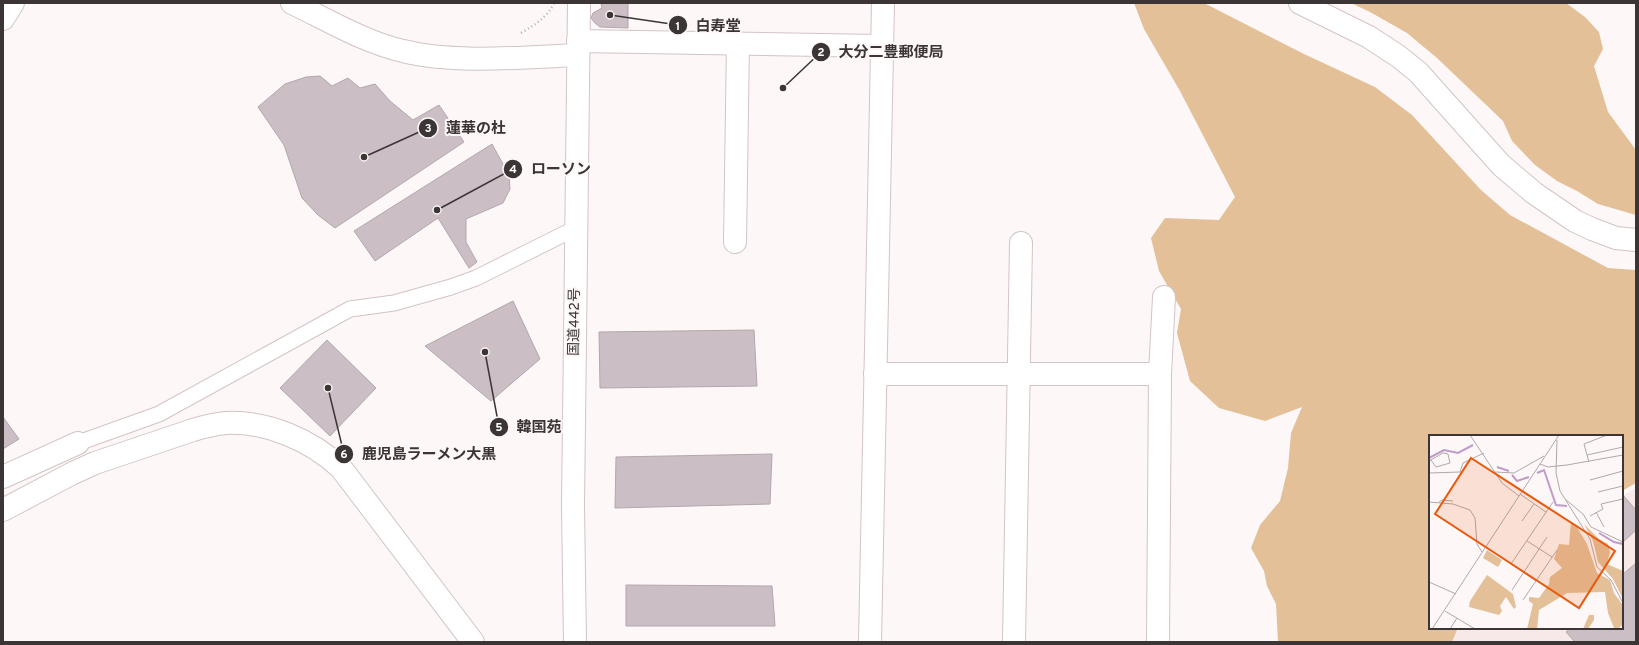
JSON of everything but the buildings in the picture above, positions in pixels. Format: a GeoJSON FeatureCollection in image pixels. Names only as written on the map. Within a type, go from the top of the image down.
{"type":"FeatureCollection","features":[{"type":"Feature","properties":{"kind":"main road"},"geometry":{"type":"LineString","coordinates":[[3,18],[13,3]]}},
{"type":"Feature","properties":{"kind":"main road"},"geometry":{"type":"LineString","coordinates":[[292,3],[369,39],[404,52],[446,57],[477,58],[578,48],[738,43],[881,46]]}},
{"type":"Feature","properties":{"kind":"main road","name":"国道442号"},"geometry":{"type":"LineString","coordinates":[[575,642],[574,506],[579,3]]}},
{"type":"Feature","properties":{"kind":"main road"},"geometry":{"type":"LineString","coordinates":[[870,642],[883,3]]}},
{"type":"Feature","properties":{"kind":"main road"},"geometry":{"type":"LineString","coordinates":[[1300,3],[1369,37],[1398,56],[1418,72],[1501,165],[1534,193],[1575,221],[1592,229],[1616,238],[1636,240]]}},
{"type":"Feature","properties":{"kind":"main road"},"geometry":{"type":"LineString","coordinates":[[735,242],[738,43]]}},
{"type":"Feature","properties":{"kind":"main road"},"geometry":{"type":"LineString","coordinates":[[1014,642],[1021,243]]}},
{"type":"Feature","properties":{"kind":"main road"},"geometry":{"type":"LineString","coordinates":[[1158,642],[1160,374],[1164,296]]}},
{"type":"Feature","properties":{"kind":"main road"},"geometry":{"type":"LineString","coordinates":[[875,374],[1160,374]]}},
{"type":"Feature","properties":{"kind":"main road"},"geometry":{"type":"LineString","coordinates":[[3,510],[71,474],[95,464],[209,425],[240,423],[269,428],[314,446],[341,468],[473,642]]}},
{"type":"Feature","properties":{"kind":"main road"},"geometry":{"type":"LineString","coordinates":[[3,477],[78,443]]}},
{"type":"Feature","properties":{"kind":"lane"},"geometry":{"type":"LineString","coordinates":[[78,443],[159,414],[350,309],[394,303],[451,287],[476,278],[576,228]]}},
{"type":"Feature","properties":{"kind":"path"},"geometry":{"type":"LineString","coordinates":[[515,36],[547,16],[555,3]]}},
{"type":"Feature","properties":{"kind":"shaded area"},"geometry":{"type":"Polygon","coordinates":[[[1134,3],[1204,3],[1304,54],[1375,87],[1412,115],[1481,190],[1510,215],[1608,268],[1636,270],[1636,483],[1623,490],[1623,435],[1429,435],[1429,629],[1458,629],[1452,642],[1278,642],[1276,604],[1267,586],[1264,571],[1251,548],[1260,525],[1280,501],[1288,468],[1291,433],[1302,407],[1265,421],[1219,408],[1190,381],[1177,333],[1181,309],[1159,271],[1151,238],[1165,218],[1219,220],[1235,197],[1180,91],[1144,29],[1134,3]]]}},
{"type":"Feature","properties":{"kind":"shaded area"},"geometry":{"type":"Polygon","coordinates":[[[1351,3],[1566,3],[1585,17],[1599,32],[1603,49],[1594,66],[1608,112],[1636,150],[1636,215],[1598,204],[1557,181],[1535,165],[1512,141],[1503,121],[1437,58],[1407,33],[1351,3]]]}},
{"type":"Feature","properties":{"kind":"shaded area"},"geometry":{"type":"Polygon","coordinates":[[[1636,488],[1636,642],[1452,642],[1458,629],[1623,629],[1623,495],[1636,488]]]}},
{"type":"Feature","properties":{"kind":"place","name":"白寿堂"},"geometry":{"type":"Point","coordinates":[610,15]}},
{"type":"Feature","properties":{"kind":"place","name":"大分二豊郵便局"},"geometry":{"type":"Point","coordinates":[783,88]}},
{"type":"Feature","properties":{"kind":"place","name":"蓮華の杜"},"geometry":{"type":"Point","coordinates":[364,157]}},
{"type":"Feature","properties":{"kind":"place","name":"ローソン"},"geometry":{"type":"Point","coordinates":[437,210]}},
{"type":"Feature","properties":{"kind":"place","name":"韓国苑"},"geometry":{"type":"Point","coordinates":[485,352]}},
{"type":"Feature","properties":{"kind":"place","name":"鹿児島ラーメン大黒"},"geometry":{"type":"Point","coordinates":[328,388]}}]}
